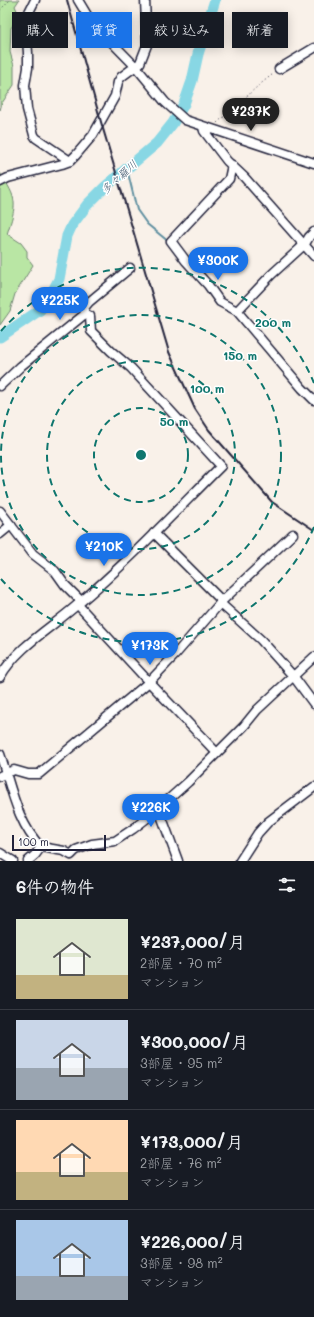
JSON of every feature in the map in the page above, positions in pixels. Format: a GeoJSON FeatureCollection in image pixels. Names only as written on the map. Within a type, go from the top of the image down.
{"type":"FeatureCollection","features":[{"type":"Feature","properties":{"kind":"street"},"geometry":{"type":"LineString","coordinates":[[34,0],[27,16],[26,23],[28,68],[24,85],[27,108],[36,138],[70,161]]}},
{"type":"Feature","properties":{"kind":"street"},"geometry":{"type":"LineString","coordinates":[[78,0],[90,20],[136,67],[165,102],[185,120],[314,163]]}},
{"type":"Feature","properties":{"kind":"street"},"geometry":{"type":"LineString","coordinates":[[0,182],[8,178],[70,161],[94,135],[115,96],[118,82],[121,77],[140,63],[147,45],[145,0]]}},
{"type":"Feature","properties":{"kind":"street"},"geometry":{"type":"LineString","coordinates":[[279,69],[314,48]]}},
{"type":"Feature","properties":{"kind":"street"},"geometry":{"type":"LineString","coordinates":[[207,128],[204,131],[232,165],[305,244],[314,256]]}},
{"type":"Feature","properties":{"kind":"street"},"geometry":{"type":"LineString","coordinates":[[232,165],[229,179],[171,241],[220,302],[236,311],[314,400]]}},
{"type":"Feature","properties":{"kind":"street"},"geometry":{"type":"LineString","coordinates":[[236,311],[305,244],[314,232]]}},
{"type":"Feature","properties":{"kind":"street"},"geometry":{"type":"LineString","coordinates":[[85,314],[84,308],[89,302],[130,268]]}},
{"type":"Feature","properties":{"kind":"street"},"geometry":{"type":"LineString","coordinates":[[0,386],[21,366],[85,314]]}},
{"type":"Feature","properties":{"kind":"street"},"geometry":{"type":"LineString","coordinates":[[0,677],[6,666],[26,647],[80,603],[154,533],[221,466],[131,368],[111,352],[91,331],[90,316],[85,314]]}},
{"type":"Feature","properties":{"kind":"street"},"geometry":{"type":"LineString","coordinates":[[0,511],[33,554],[55,571],[80,603],[149,682],[217,753]]}},
{"type":"Feature","properties":{"kind":"street"},"geometry":{"type":"LineString","coordinates":[[0,534],[11,525]]}},
{"type":"Feature","properties":{"kind":"street"},"geometry":{"type":"LineString","coordinates":[[154,533],[221,602],[261,640],[294,677],[314,704]]}},
{"type":"Feature","properties":{"kind":"street"},"geometry":{"type":"LineString","coordinates":[[3,775],[14,770],[28,774],[39,774],[149,682],[221,602],[293,534]]}},
{"type":"Feature","properties":{"kind":"street"},"geometry":{"type":"LineString","coordinates":[[0,754],[3,775],[10,785],[24,824],[41,847],[64,851],[71,858],[76,850],[92,844],[115,841],[133,829],[188,782],[244,726],[257,710],[314,657]]}},
{"type":"Feature","properties":{"kind":"street"},"geometry":{"type":"LineString","coordinates":[[240,861],[258,833],[268,822],[314,787]]}},
{"type":"Feature","properties":{"kind":"street"},"geometry":{"type":"LineString","coordinates":[[158,807],[178,861]]}},
{"type":"Feature","properties":{"kind":"street"},"geometry":{"type":"LineString","coordinates":[[28,861],[35,856],[41,847]]}},
{"type":"Feature","properties":{"kind":"street"},"geometry":{"type":"LineString","coordinates":[[0,853],[13,861]]}},
{"type":"Feature","properties":{"kind":"path"},"geometry":{"type":"LineString","coordinates":[[0,10],[10,0]]}},
{"type":"Feature","properties":{"kind":"path"},"geometry":{"type":"LineString","coordinates":[[207,128],[279,69]]}},
{"type":"Feature","properties":{"kind":"green space"},"geometry":{"type":"Polygon","coordinates":[[[0,0],[19,0],[15,6],[18,12],[12,12],[11,28],[10,52],[14,66],[14,85],[2,103],[0,110],[0,0]]]}},
{"type":"Feature","properties":{"kind":"green space"},"geometry":{"type":"Polygon","coordinates":[[[0,173],[13,196],[14,202],[13,215],[7,234],[21,243],[27,251],[27,257],[33,265],[15,294],[10,311],[0,325],[0,173]]]}},
{"type":"Feature","properties":{"kind":"waterway","name":"多々羅川"},"geometry":{"type":"LineString","coordinates":[[0,337],[40,310],[49,298],[59,279],[67,236],[72,225],[87,205],[105,187],[157,143],[173,123],[184,104],[192,81],[198,54],[215,0]]}},
{"type":"Feature","properties":{"kind":"waterway"},"geometry":{"type":"LineString","coordinates":[[127,169],[137,210],[147,224],[169,242]]}},
{"type":"Feature","properties":{"kind":"railway"},"geometry":{"type":"LineString","coordinates":[[67,0],[101,122],[169,352],[195,409],[209,430],[272,502],[314,530]]}}]}
